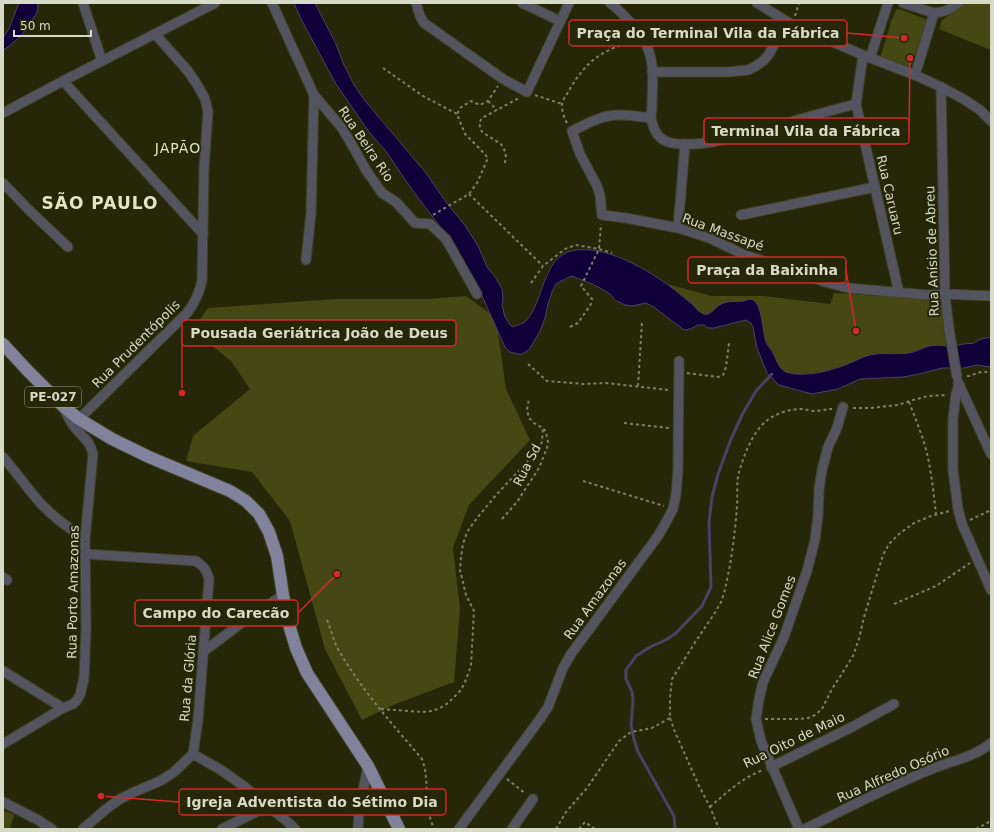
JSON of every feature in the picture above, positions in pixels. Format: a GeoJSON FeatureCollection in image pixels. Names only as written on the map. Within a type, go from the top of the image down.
{"type":"FeatureCollection","features":[{"type":"Feature","properties":{"kind":"main road","name":"PE-027"},"geometry":{"type":"LineString","coordinates":[[3,344],[64,407],[79,419],[112,439],[149,457],[230,491],[246,501],[259,514],[269,532],[277,556],[290,628],[296,648],[307,673],[368,766],[399,829]]}},
{"type":"Feature","properties":{"kind":"street"},"geometry":{"type":"LineString","coordinates":[[83,3],[102,61]]}},
{"type":"Feature","properties":{"kind":"street"},"geometry":{"type":"LineString","coordinates":[[3,113],[215,3]]}},
{"type":"Feature","properties":{"kind":"street","name":"Rua Beira Rio"},"geometry":{"type":"LineString","coordinates":[[272,3],[314,95],[342,128],[366,170],[382,193],[396,202],[415,223],[430,224],[446,239],[477,294]]}},
{"type":"Feature","properties":{"kind":"street"},"geometry":{"type":"LineString","coordinates":[[416,3],[424,23],[503,78],[527,92],[569,3]]}},
{"type":"Feature","properties":{"kind":"street"},"geometry":{"type":"LineString","coordinates":[[522,3],[560,21]]}},
{"type":"Feature","properties":{"kind":"street"},"geometry":{"type":"LineString","coordinates":[[610,3],[632,24],[648,49],[652,62],[651,118],[656,133],[669,143],[685,144],[711,142],[856,104]]}},
{"type":"Feature","properties":{"kind":"street"},"geometry":{"type":"LineString","coordinates":[[757,3],[788,23],[866,57],[915,75],[941,87],[980,110],[991,121]]}},
{"type":"Feature","properties":{"kind":"street","name":"Rua Caruaru"},"geometry":{"type":"LineString","coordinates":[[888,3],[866,57],[856,104],[899,292]]}},
{"type":"Feature","properties":{"kind":"street"},"geometry":{"type":"LineString","coordinates":[[903,3],[934,13],[948,10],[958,3]]}},
{"type":"Feature","properties":{"kind":"street"},"geometry":{"type":"LineString","coordinates":[[915,75],[934,13]]}},
{"type":"Feature","properties":{"kind":"street"},"geometry":{"type":"LineString","coordinates":[[652,72],[728,72],[748,70],[764,60],[788,23]]}},
{"type":"Feature","properties":{"kind":"street","name":"Rua Prudentópolis"},"geometry":{"type":"LineString","coordinates":[[79,419],[192,307],[199,293],[202,281],[204,168],[208,112],[205,99],[188,71],[155,34]]}},
{"type":"Feature","properties":{"kind":"street"},"geometry":{"type":"LineString","coordinates":[[63,81],[203,234]]}},
{"type":"Feature","properties":{"kind":"street","name":"Rua Anísio de Abreu"},"geometry":{"type":"LineString","coordinates":[[941,87],[944,294],[958,383],[991,454]]}},
{"type":"Feature","properties":{"kind":"street"},"geometry":{"type":"LineString","coordinates":[[306,260],[311,213],[314,95]]}},
{"type":"Feature","properties":{"kind":"street"},"geometry":{"type":"LineString","coordinates":[[602,215],[600,195],[597,186],[580,154],[572,131],[598,118],[608,116],[627,115],[651,118]]}},
{"type":"Feature","properties":{"kind":"street"},"geometry":{"type":"LineString","coordinates":[[678,228],[685,144]]}},
{"type":"Feature","properties":{"kind":"street"},"geometry":{"type":"LineString","coordinates":[[3,183],[68,248]]}},
{"type":"Feature","properties":{"kind":"street"},"geometry":{"type":"LineString","coordinates":[[741,215],[875,187]]}},
{"type":"Feature","properties":{"kind":"street","name":"Rua Massapé"},"geometry":{"type":"LineString","coordinates":[[602,215],[678,228],[709,238],[745,254],[825,282],[848,288],[927,295],[944,294]]}},
{"type":"Feature","properties":{"kind":"street"},"geometry":{"type":"LineString","coordinates":[[944,294],[991,296]]}},
{"type":"Feature","properties":{"kind":"street","name":"Rua Amazonas"},"geometry":{"type":"LineString","coordinates":[[459,829],[540,719],[548,707],[563,668],[571,654],[658,536],[673,509],[676,495],[678,469],[679,361]]}},
{"type":"Feature","properties":{"kind":"street"},"geometry":{"type":"LineString","coordinates":[[958,383],[953,418],[953,470],[958,509],[962,524],[991,590]]}},
{"type":"Feature","properties":{"kind":"street","name":"Rua Porto Amazonas"},"geometry":{"type":"LineString","coordinates":[[3,744],[63,708],[73,704],[80,696],[84,678],[86,630],[85,539],[93,454],[88,442],[71,423],[64,407]]}},
{"type":"Feature","properties":{"kind":"street","name":"Rua Alice Gomes"},"geometry":{"type":"LineString","coordinates":[[799,829],[761,741],[756,718],[763,682],[784,637],[808,571],[815,540],[822,470],[828,447],[837,428],[844,407]]}},
{"type":"Feature","properties":{"kind":"street"},"geometry":{"type":"LineString","coordinates":[[3,457],[43,506],[71,530],[85,539]]}},
{"type":"Feature","properties":{"kind":"street","name":"Rua da Glória"},"geometry":{"type":"LineString","coordinates":[[85,554],[196,561],[203,566],[207,572],[209,579],[198,720],[193,754]]}},
{"type":"Feature","properties":{"kind":"street"},"geometry":{"type":"LineString","coordinates":[[203,652],[244,621],[283,595]]}},
{"type":"Feature","properties":{"kind":"street"},"geometry":{"type":"LineString","coordinates":[[3,671],[63,708]]}},
{"type":"Feature","properties":{"kind":"street","name":"Rua Oito de Maio"},"geometry":{"type":"LineString","coordinates":[[772,767],[894,704]]}},
{"type":"Feature","properties":{"kind":"street","name":"Rua Alfredo Osório"},"geometry":{"type":"LineString","coordinates":[[805,829],[895,785],[933,768],[976,752],[991,743]]}},
{"type":"Feature","properties":{"kind":"street"},"geometry":{"type":"LineString","coordinates":[[83,829],[106,809],[120,800],[160,781],[174,772],[193,754],[221,770],[245,787],[295,829]]}},
{"type":"Feature","properties":{"kind":"street"},"geometry":{"type":"LineString","coordinates":[[358,829],[359,811],[368,766]]}},
{"type":"Feature","properties":{"kind":"street"},"geometry":{"type":"LineString","coordinates":[[512,829],[533,799]]}},
{"type":"Feature","properties":{"kind":"street"},"geometry":{"type":"LineString","coordinates":[[3,802],[52,829]]}},
{"type":"Feature","properties":{"kind":"street"},"geometry":{"type":"LineString","coordinates":[[222,829],[268,806]]}},
{"type":"Feature","properties":{"kind":"path"},"geometry":{"type":"LineString","coordinates":[[788,23],[799,3]]}},
{"type":"Feature","properties":{"kind":"path"},"geometry":{"type":"LineString","coordinates":[[572,131],[565,120],[562,104],[580,72],[590,62],[603,53],[634,40],[643,39]]}},
{"type":"Feature","properties":{"kind":"path"},"geometry":{"type":"LineString","coordinates":[[382,68],[423,96],[457,114],[465,134],[488,158],[477,183],[469,194],[430,216]]}},
{"type":"Feature","properties":{"kind":"path"},"geometry":{"type":"LineString","coordinates":[[457,114],[460,108],[471,101],[480,105],[488,101],[503,78]]}},
{"type":"Feature","properties":{"kind":"path"},"geometry":{"type":"LineString","coordinates":[[506,163],[506,153],[501,144],[482,132],[479,123],[482,118],[516,100],[527,92],[562,104]]}},
{"type":"Feature","properties":{"kind":"path"},"geometry":{"type":"LineString","coordinates":[[488,101],[497,110]]}},
{"type":"Feature","properties":{"kind":"path"},"geometry":{"type":"LineString","coordinates":[[469,194],[543,266]]}},
{"type":"Feature","properties":{"kind":"path"},"geometry":{"type":"LineString","coordinates":[[570,327],[578,323],[591,304],[592,299],[581,286],[598,249],[602,215]]}},
{"type":"Feature","properties":{"kind":"path"},"geometry":{"type":"LineString","coordinates":[[531,283],[543,266],[565,249],[576,245],[612,253]]}},
{"type":"Feature","properties":{"kind":"path"},"geometry":{"type":"LineString","coordinates":[[638,386],[642,322]]}},
{"type":"Feature","properties":{"kind":"path"},"geometry":{"type":"LineString","coordinates":[[679,372],[718,377],[723,375],[726,367],[729,343]]}},
{"type":"Feature","properties":{"kind":"path"},"geometry":{"type":"LineString","coordinates":[[528,364],[547,381],[583,384],[606,383],[679,390]]}},
{"type":"Feature","properties":{"kind":"path"},"geometry":{"type":"LineString","coordinates":[[719,829],[710,807],[698,786],[675,732],[670,718],[670,698],[672,679],[716,611],[724,593],[736,523],[738,504],[738,474],[756,432],[764,423],[774,416],[784,412],[804,409],[813,411],[844,407],[870,408],[898,405],[928,396],[958,383],[969,376],[983,372],[988,372],[991,374]]}},
{"type":"Feature","properties":{"kind":"path","name":"Rua Sd"},"geometry":{"type":"LineString","coordinates":[[502,519],[517,502],[539,468],[547,448],[548,442],[546,432],[529,418],[527,410],[529,398]]}},
{"type":"Feature","properties":{"kind":"path"},"geometry":{"type":"LineString","coordinates":[[909,401],[928,457],[936,515]]}},
{"type":"Feature","properties":{"kind":"path"},"geometry":{"type":"LineString","coordinates":[[624,423],[678,430]]}},
{"type":"Feature","properties":{"kind":"path"},"geometry":{"type":"LineString","coordinates":[[381,709],[422,712],[432,711],[448,703],[461,690],[471,666],[474,611],[466,595],[460,570],[460,557],[463,544],[467,532],[477,518],[538,450],[542,442],[543,428]]}},
{"type":"Feature","properties":{"kind":"path"},"geometry":{"type":"LineString","coordinates":[[583,481],[673,509]]}},
{"type":"Feature","properties":{"kind":"path"},"geometry":{"type":"LineString","coordinates":[[756,718],[808,718],[815,715],[822,709],[832,688],[853,656],[883,555],[889,544],[899,534],[914,523],[958,509]]}},
{"type":"Feature","properties":{"kind":"path"},"geometry":{"type":"LineString","coordinates":[[962,524],[991,510]]}},
{"type":"Feature","properties":{"kind":"path"},"geometry":{"type":"LineString","coordinates":[[894,604],[936,586],[953,576],[977,557]]}},
{"type":"Feature","properties":{"kind":"path"},"geometry":{"type":"LineString","coordinates":[[327,620],[337,647],[354,674],[422,759],[426,774],[426,799],[429,817],[434,829]]}},
{"type":"Feature","properties":{"kind":"path"},"geometry":{"type":"LineString","coordinates":[[556,829],[566,812],[587,788],[619,741],[631,732],[652,728],[670,718]]}},
{"type":"Feature","properties":{"kind":"path","name":"Rua Oito de Maio"},"geometry":{"type":"LineString","coordinates":[[710,807],[738,783],[754,773],[772,767]]}},
{"type":"Feature","properties":{"kind":"path"},"geometry":{"type":"LineString","coordinates":[[500,773],[533,799]]}},
{"type":"Feature","properties":{"kind":"path"},"geometry":{"type":"LineString","coordinates":[[976,829],[991,821]]}},
{"type":"Feature","properties":{"kind":"path"},"geometry":{"type":"LineString","coordinates":[[579,829],[585,822],[595,829]]}},
{"type":"Feature","properties":{"kind":"shaded area"},"geometry":{"type":"Polygon","coordinates":[[[19,3],[38,3],[37,13],[21,36],[3,50],[3,38],[9,29],[19,3]]]}},
{"type":"Feature","properties":{"kind":"shaded area"},"geometry":{"type":"Polygon","coordinates":[[[294,3],[315,3],[336,44],[343,63],[354,85],[366,102],[426,173],[466,227],[478,246],[487,267],[502,289],[502,306],[505,317],[513,327],[527,320],[537,303],[549,271],[562,255],[571,251],[598,251],[626,260],[654,275],[704,314],[710,313],[724,303],[750,299],[753,300],[759,308],[766,342],[780,367],[786,372],[793,374],[816,373],[848,364],[870,355],[909,353],[929,346],[956,346],[974,343],[980,339],[991,337],[991,367],[977,365],[964,368],[942,368],[903,377],[860,379],[838,389],[812,394],[779,385],[767,373],[757,348],[753,327],[751,323],[746,320],[714,328],[698,325],[684,330],[654,307],[646,303],[632,306],[625,305],[615,300],[610,294],[602,289],[572,276],[556,284],[552,292],[540,331],[529,350],[522,354],[510,352],[505,347],[478,287],[454,245],[413,191],[385,150],[369,132],[336,84],[294,3]]]}},
{"type":"Feature","properties":{"kind":"shaded area"},"geometry":{"type":"Polygon","coordinates":[[[962,3],[991,3],[991,50],[939,29],[942,20],[962,3]]]}},
{"type":"Feature","properties":{"kind":"shaded area"},"geometry":{"type":"Polygon","coordinates":[[[899,9],[928,20],[910,68],[880,58],[890,24],[896,10],[899,9]]]}},
{"type":"Feature","properties":{"kind":"shaded area"},"geometry":{"type":"Polygon","coordinates":[[[667,284],[712,296],[763,296],[830,304],[834,293],[940,300],[946,346],[938,345],[908,353],[871,354],[846,365],[813,373],[797,374],[786,372],[781,369],[766,342],[761,317],[750,299],[745,301],[728,301],[718,306],[708,315],[705,315],[667,284]]]}},
{"type":"Feature","properties":{"kind":"shaded area"},"geometry":{"type":"Polygon","coordinates":[[[466,296],[496,318],[506,389],[530,440],[469,505],[453,548],[460,609],[454,682],[398,703],[362,720],[325,649],[290,521],[252,472],[186,461],[193,436],[250,389],[231,361],[192,330],[208,308],[336,299],[429,299],[466,296]]]}},
{"type":"Feature","properties":{"kind":"shaded area"},"geometry":{"type":"Polygon","coordinates":[[[3,810],[14,815],[10,829],[3,829],[3,810]]]}},
{"type":"Feature","properties":{"kind":"waterway"},"geometry":{"type":"LineString","coordinates":[[675,829],[674,816],[638,752],[631,725],[633,700],[632,692],[626,679],[626,670],[636,656],[676,633],[702,606],[711,587],[709,522],[712,497],[718,474],[731,439],[743,413],[756,391],[772,374]]}},
{"type":"Feature","properties":{"kind":"place","name":"Praça do Terminal Vila da Fábrica"},"geometry":{"type":"Point","coordinates":[904,38]}},
{"type":"Feature","properties":{"kind":"place","name":"Terminal Vila da Fábrica"},"geometry":{"type":"Point","coordinates":[910,58]}},
{"type":"Feature","properties":{"kind":"place","name":"Praça da Baixinha"},"geometry":{"type":"Point","coordinates":[856,331]}},
{"type":"Feature","properties":{"kind":"place","name":"Pousada Geriátrica João de Deus"},"geometry":{"type":"Point","coordinates":[182,393]}},
{"type":"Feature","properties":{"kind":"place","name":"Campo do Carecão"},"geometry":{"type":"Point","coordinates":[337,574]}},
{"type":"Feature","properties":{"kind":"place","name":"Igreja Adventista do Sétimo Dia"},"geometry":{"type":"Point","coordinates":[101,796]}},
{"type":"Feature","properties":{"kind":"district","name":"JAPÃO"},"geometry":{"type":"Point","coordinates":[178,148]}},
{"type":"Feature","properties":{"kind":"district","name":"SÃO PAULO"},"geometry":{"type":"Point","coordinates":[100,203]}}]}
